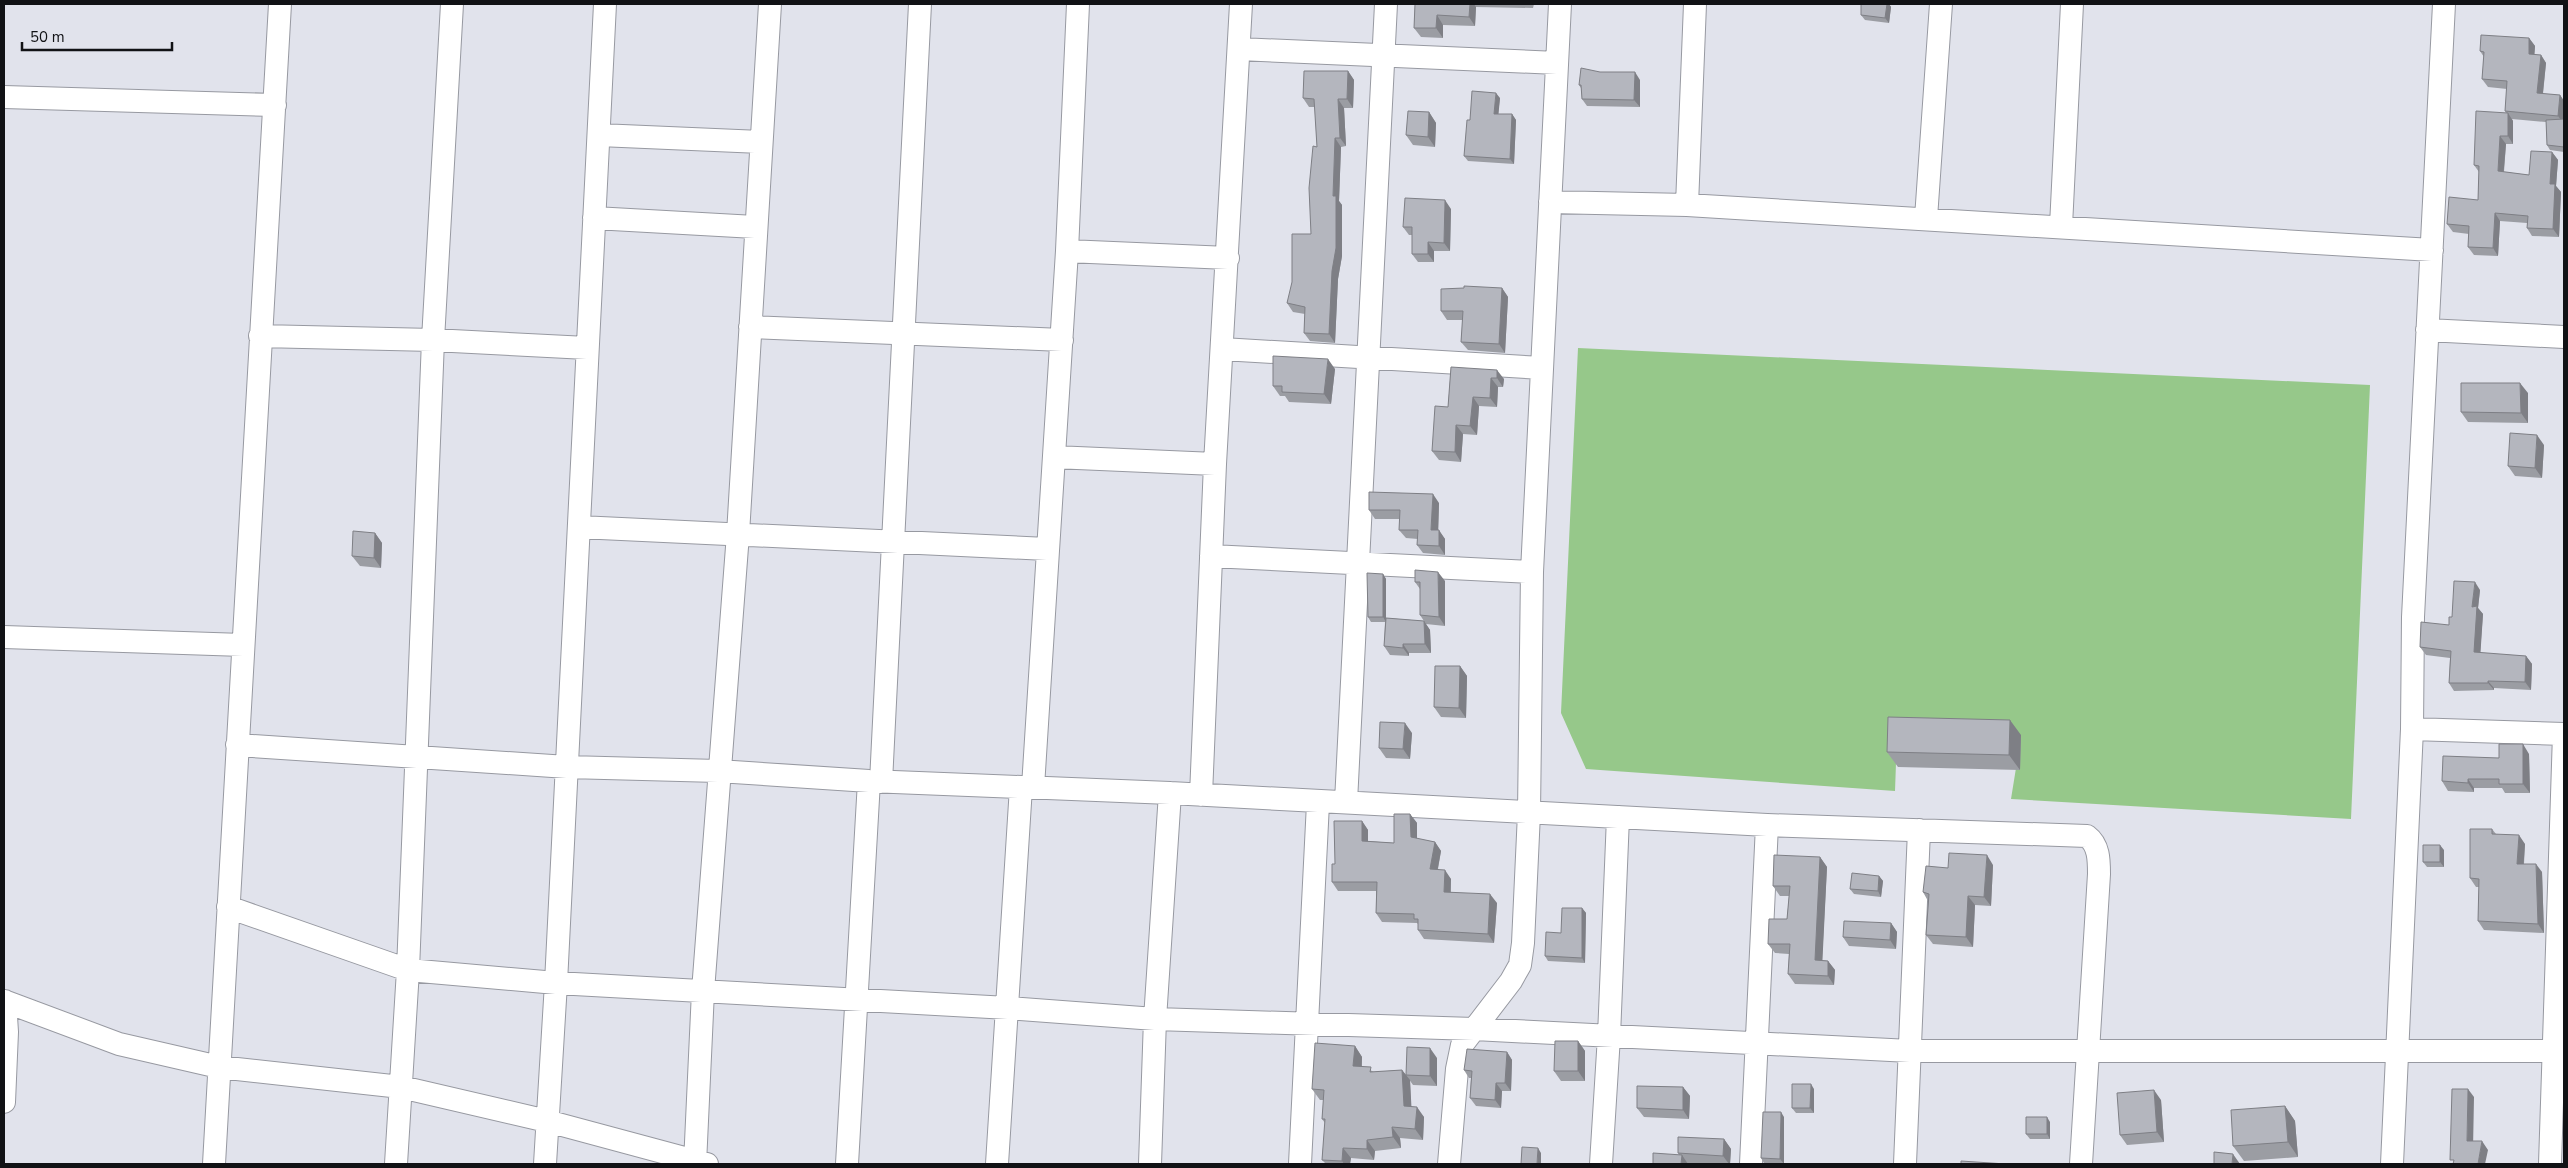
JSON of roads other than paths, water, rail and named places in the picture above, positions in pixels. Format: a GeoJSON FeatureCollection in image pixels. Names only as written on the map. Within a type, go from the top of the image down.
{"type":"FeatureCollection","features":[{"type":"Feature","properties":{"kind":"street"},"geometry":{"type":"LineString","coordinates":[[214,1164],[280,4]]}},
{"type":"Feature","properties":{"kind":"street"},"geometry":{"type":"LineString","coordinates":[[396,1164],[408,970],[433,340],[452,4]]}},
{"type":"Feature","properties":{"kind":"street"},"geometry":{"type":"LineString","coordinates":[[545,1164],[556,983],[605,4]]}},
{"type":"Feature","properties":{"kind":"street"},"geometry":{"type":"LineString","coordinates":[[4,1102],[7,1032],[4,1001],[119,1044],[220,1067],[401,1087],[547,1121],[699,1163],[703,991],[718,771],[738,534],[755,227],[770,4]]}},
{"type":"Feature","properties":{"kind":"street"},"geometry":{"type":"LineString","coordinates":[[847,1164],[855,1000],[894,542],[920,4]]}},
{"type":"Feature","properties":{"kind":"street"},"geometry":{"type":"LineString","coordinates":[[997,1164],[1008,1008],[1054,457],[1067,251],[1078,4]]}},
{"type":"Feature","properties":{"kind":"street"},"geometry":{"type":"LineString","coordinates":[[1200,795],[1215,464],[1241,4]]}},
{"type":"Feature","properties":{"kind":"street"},"geometry":{"type":"LineString","coordinates":[[1346,802],[1386,4]]}},
{"type":"Feature","properties":{"kind":"street"},"geometry":{"type":"LineString","coordinates":[[1449,1164],[1457,1069],[1462,1045],[1512,981],[1520,965],[1523,943],[1529,813],[1532,572],[1560,4]]}},
{"type":"Feature","properties":{"kind":"street"},"geometry":{"type":"LineString","coordinates":[[1687,205],[1696,4]]}},
{"type":"Feature","properties":{"kind":"street"},"geometry":{"type":"LineString","coordinates":[[1926,218],[1942,4]]}},
{"type":"Feature","properties":{"kind":"street"},"geometry":{"type":"LineString","coordinates":[[2061,226],[2072,4]]}},
{"type":"Feature","properties":{"kind":"street"},"geometry":{"type":"LineString","coordinates":[[2392,1164],[2399,1051],[2412,728],[2413,617],[2444,4]]}},
{"type":"Feature","properties":{"kind":"street"},"geometry":{"type":"LineString","coordinates":[[1239,49],[1557,63]]}},
{"type":"Feature","properties":{"kind":"street"},"geometry":{"type":"LineString","coordinates":[[4,97],[275,105]]}},
{"type":"Feature","properties":{"kind":"street"},"geometry":{"type":"LineString","coordinates":[[599,135],[761,142]]}},
{"type":"Feature","properties":{"kind":"street"},"geometry":{"type":"LineString","coordinates":[[1550,202],[1687,205],[1926,218],[2432,250]]}},
{"type":"Feature","properties":{"kind":"street"},"geometry":{"type":"LineString","coordinates":[[594,218],[755,227]]}},
{"type":"Feature","properties":{"kind":"street"},"geometry":{"type":"LineString","coordinates":[[1067,251],[1228,258]]}},
{"type":"Feature","properties":{"kind":"street"},"geometry":{"type":"LineString","coordinates":[[750,327],[1062,340]]}},
{"type":"Feature","properties":{"kind":"street"},"geometry":{"type":"LineString","coordinates":[[2428,330],[2564,337]]}},
{"type":"Feature","properties":{"kind":"street"},"geometry":{"type":"LineString","coordinates":[[260,336],[433,340],[587,348]]}},
{"type":"Feature","properties":{"kind":"street"},"geometry":{"type":"LineString","coordinates":[[1222,349],[1542,368]]}},
{"type":"Feature","properties":{"kind":"street"},"geometry":{"type":"LineString","coordinates":[[1054,457],[1215,464]]}},
{"type":"Feature","properties":{"kind":"street"},"geometry":{"type":"LineString","coordinates":[[579,527],[1047,549]]}},
{"type":"Feature","properties":{"kind":"street"},"geometry":{"type":"LineString","coordinates":[[1211,556],[1532,572]]}},
{"type":"Feature","properties":{"kind":"street"},"geometry":{"type":"LineString","coordinates":[[4,637],[243,645]]}},
{"type":"Feature","properties":{"kind":"street"},"geometry":{"type":"LineString","coordinates":[[2412,728],[2564,734],[2559,1051],[2550,1164]]}},
{"type":"Feature","properties":{"kind":"street"},"geometry":{"type":"LineString","coordinates":[[237,745],[567,767],[718,771],[875,781],[1170,793],[1318,803],[1346,802],[1767,825],[2087,836],[2094,841],[2098,857],[2099,874],[2081,1164]]}},
{"type":"Feature","properties":{"kind":"street"},"geometry":{"type":"LineString","coordinates":[[1150,1164],[1155,1019],[1170,793]]}},
{"type":"Feature","properties":{"kind":"street"},"geometry":{"type":"LineString","coordinates":[[1300,1164],[1318,803]]}},
{"type":"Feature","properties":{"kind":"street"},"geometry":{"type":"LineString","coordinates":[[1601,1164],[1609,1036],[1618,817]]}},
{"type":"Feature","properties":{"kind":"street"},"geometry":{"type":"LineString","coordinates":[[1751,1164],[1767,825]]}},
{"type":"Feature","properties":{"kind":"street"},"geometry":{"type":"LineString","coordinates":[[1904,1164],[1919,830]]}},
{"type":"Feature","properties":{"kind":"street"},"geometry":{"type":"LineString","coordinates":[[228,907],[408,970],[556,983],[1008,1008],[1155,1019],[1474,1030],[1910,1050],[2559,1051]]}}]}
